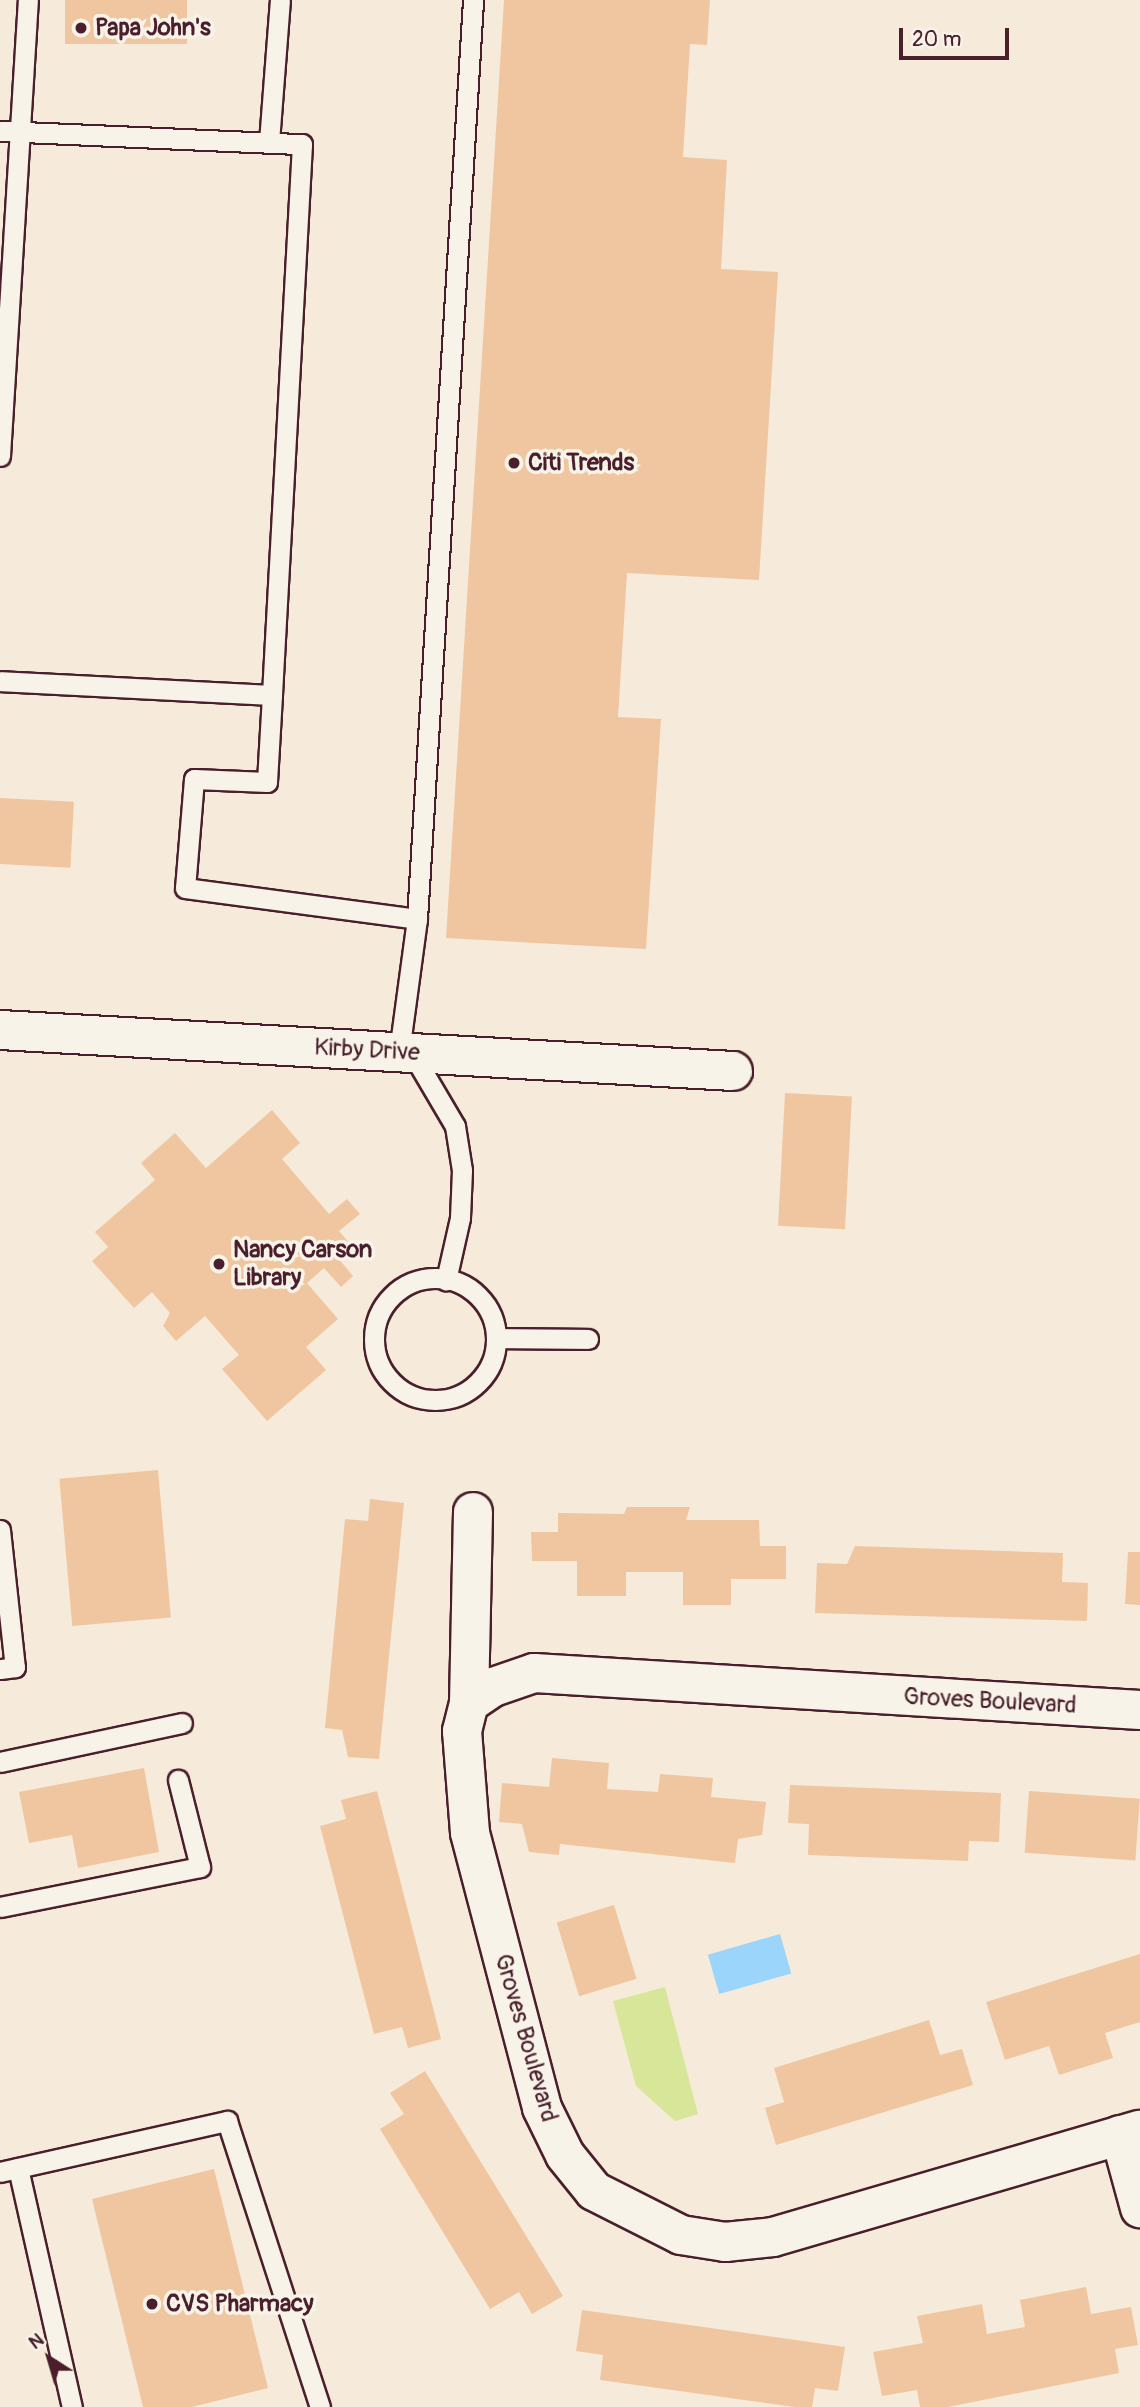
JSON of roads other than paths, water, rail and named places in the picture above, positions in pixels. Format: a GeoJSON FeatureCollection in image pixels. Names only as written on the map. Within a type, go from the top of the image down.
{"type":"FeatureCollection","features":[{"type":"Feature","properties":{"kind":"street","name":"Kirby Drive"},"geometry":{"type":"LineString","coordinates":[[0,1030],[733,1071]]}},
{"type":"Feature","properties":{"kind":"street","name":"Groves Boulevard"},"geometry":{"type":"LineString","coordinates":[[473,1512],[469,1703],[463,1731],[470,1833],[542,2108],[565,2155],[594,2192],[681,2235],[725,2242],[773,2237],[1130,2133],[1140,2208]]}},
{"type":"Feature","properties":{"kind":"street","name":"Groves Boulevard"},"geometry":{"type":"LineString","coordinates":[[469,1703],[493,1687],[534,1673],[1140,1710]]}},
{"type":"Feature","properties":{"kind":"lane"},"geometry":{"type":"LineString","coordinates":[[0,456],[28,0]]}},
{"type":"Feature","properties":{"kind":"lane"},"geometry":{"type":"LineString","coordinates":[[269,142],[280,0]]}},
{"type":"Feature","properties":{"kind":"lane"},"geometry":{"type":"LineString","coordinates":[[446,1280],[460,1219],[462,1170],[455,1126],[406,1052],[417,919],[473,0]]}},
{"type":"Feature","properties":{"kind":"lane"},"geometry":{"type":"LineString","coordinates":[[0,131],[302,144],[267,782],[194,779],[185,888],[417,919]]}},
{"type":"Feature","properties":{"kind":"lane"},"geometry":{"type":"LineString","coordinates":[[0,681],[272,695]]}},
{"type":"Feature","properties":{"kind":"lane"},"geometry":{"type":"LineString","coordinates":[[418,1280],[446,1280],[474,1292],[487,1307],[496,1338],[491,1364],[464,1393],[425,1400],[388,1380],[373,1342],[376,1322],[386,1303],[400,1289],[418,1280]]}},
{"type":"Feature","properties":{"kind":"lane"},"geometry":{"type":"LineString","coordinates":[[496,1338],[588,1339]]}},
{"type":"Feature","properties":{"kind":"lane"},"geometry":{"type":"LineString","coordinates":[[0,1531],[4,1605],[15,1667],[0,1669]]}},
{"type":"Feature","properties":{"kind":"lane"},"geometry":{"type":"LineString","coordinates":[[0,1762],[182,1723]]}},
{"type":"Feature","properties":{"kind":"lane"},"geometry":{"type":"LineString","coordinates":[[0,1907],[200,1867],[178,1780]]}},
{"type":"Feature","properties":{"kind":"lane"},"geometry":{"type":"LineString","coordinates":[[72,2407],[9,2170],[227,2121],[320,2407]]}},
{"type":"Feature","properties":{"kind":"water"},"geometry":{"type":"Polygon","coordinates":[[[780,1934],[791,1973],[719,1994],[708,1955],[780,1934]]]}},
{"type":"Feature","properties":{"kind":"place","name":"Papa John's"},"geometry":{"type":"Point","coordinates":[81,28]}},
{"type":"Feature","properties":{"kind":"place","name":"Citi Trends"},"geometry":{"type":"Point","coordinates":[514,463]}},
{"type":"Feature","properties":{"kind":"place","name":"Nancy Carson Library"},"geometry":{"type":"Point","coordinates":[219,1264]}},
{"type":"Feature","properties":{"kind":"place","name":"CVS Pharmacy"},"geometry":{"type":"Point","coordinates":[152,2304]}}]}
